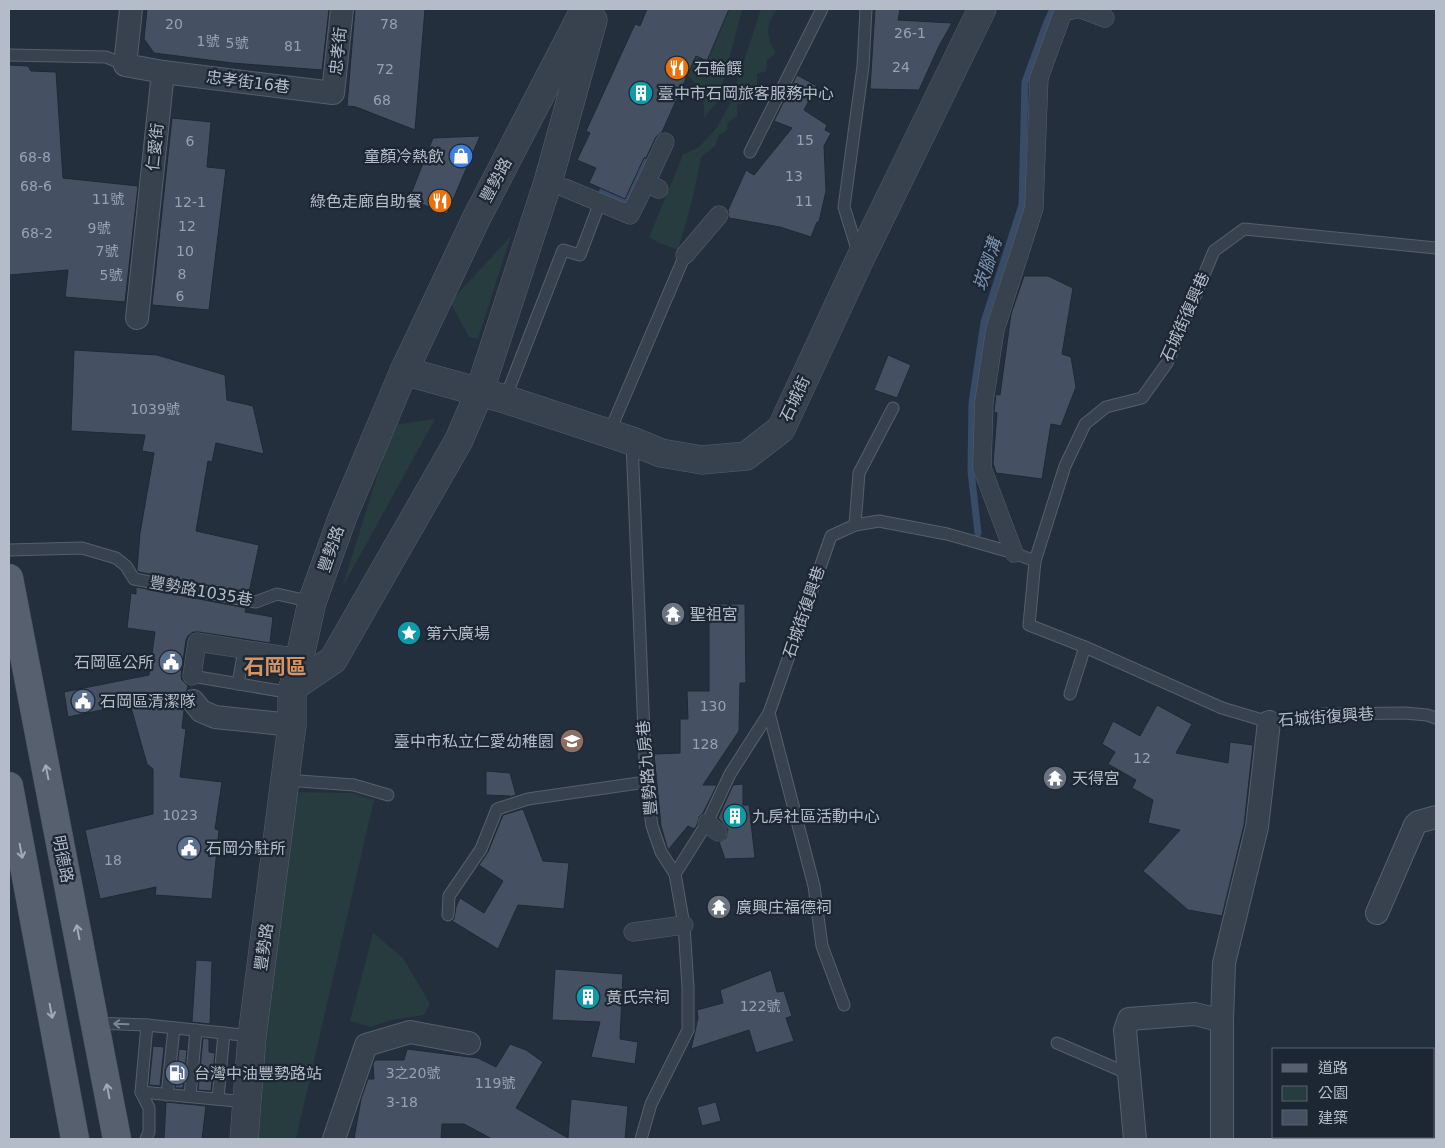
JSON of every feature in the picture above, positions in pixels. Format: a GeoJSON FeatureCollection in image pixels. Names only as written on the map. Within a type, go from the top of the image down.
{"type":"FeatureCollection","features":[{"type":"Feature","properties":{"kind":"main road","name":"明德路"},"geometry":{"type":"LineString","coordinates":[[9,578],[117,1139]]}},
{"type":"Feature","properties":{"kind":"main road"},"geometry":{"type":"LineString","coordinates":[[9,786],[75,1139]]}},
{"type":"Feature","properties":{"kind":"street"},"geometry":{"type":"LineString","coordinates":[[131,9],[125,65],[163,72]]}},
{"type":"Feature","properties":{"kind":"street","name":"忠孝街"},"geometry":{"type":"LineString","coordinates":[[333,93],[342,9]]}},
{"type":"Feature","properties":{"kind":"street","name":"豐勢路"},"geometry":{"type":"LineString","coordinates":[[244,1139],[252,1036],[292,725],[292,690],[312,602],[343,516],[404,371],[476,219],[585,9]]}},
{"type":"Feature","properties":{"kind":"street"},"geometry":{"type":"LineString","coordinates":[[292,690],[332,660],[460,440],[492,396],[596,9]]}},
{"type":"Feature","properties":{"kind":"street","name":"石城街"},"geometry":{"type":"LineString","coordinates":[[404,371],[492,396],[621,437],[662,453],[702,460],[746,456],[781,430],[860,259],[982,9]]}},
{"type":"Feature","properties":{"kind":"street"},"geometry":{"type":"LineString","coordinates":[[1014,553],[982,468],[984,402],[996,330],[1034,208],[1039,78],[1063,12],[1077,9]]}},
{"type":"Feature","properties":{"kind":"street"},"geometry":{"type":"LineString","coordinates":[[1081,9],[1106,18]]}},
{"type":"Feature","properties":{"kind":"street","name":"忠孝街16巷"},"geometry":{"type":"LineString","coordinates":[[163,72],[333,93]]}},
{"type":"Feature","properties":{"kind":"street","name":"仁愛街"},"geometry":{"type":"LineString","coordinates":[[137,318],[163,72]]}},
{"type":"Feature","properties":{"kind":"street"},"geometry":{"type":"LineString","coordinates":[[565,188],[595,195],[630,215],[652,186],[665,142]]}},
{"type":"Feature","properties":{"kind":"street"},"geometry":{"type":"LineString","coordinates":[[685,255],[719,215]]}},
{"type":"Feature","properties":{"kind":"street"},"geometry":{"type":"LineString","coordinates":[[192,676],[197,642],[299,658]]}},
{"type":"Feature","properties":{"kind":"street"},"geometry":{"type":"LineString","coordinates":[[194,701],[201,711],[215,717],[292,725]]}},
{"type":"Feature","properties":{"kind":"street"},"geometry":{"type":"LineString","coordinates":[[1222,1139],[1224,963],[1257,827],[1269,722]]}},
{"type":"Feature","properties":{"kind":"street"},"geometry":{"type":"LineString","coordinates":[[1377,913],[1415,825],[1418,822],[1436,817]]}},
{"type":"Feature","properties":{"kind":"street"},"geometry":{"type":"LineString","coordinates":[[632,932],[684,925]]}},
{"type":"Feature","properties":{"kind":"street"},"geometry":{"type":"LineString","coordinates":[[1135,1139],[1126,1030],[1129,1019],[1195,1014],[1222,1021]]}},
{"type":"Feature","properties":{"kind":"street"},"geometry":{"type":"LineString","coordinates":[[334,1139],[366,1045],[410,1032],[469,1042]]}},
{"type":"Feature","properties":{"kind":"lane"},"geometry":{"type":"LineString","coordinates":[[750,152],[822,9]]}},
{"type":"Feature","properties":{"kind":"lane"},"geometry":{"type":"LineString","coordinates":[[860,259],[844,207],[863,66],[866,9]]}},
{"type":"Feature","properties":{"kind":"lane"},"geometry":{"type":"LineString","coordinates":[[9,55],[106,57],[125,65]]}},
{"type":"Feature","properties":{"kind":"lane"},"geometry":{"type":"LineString","coordinates":[[492,396],[563,250],[580,255],[595,195]]}},
{"type":"Feature","properties":{"kind":"lane","name":"石城街復興巷"},"geometry":{"type":"LineString","coordinates":[[1436,248],[1244,229],[1214,251],[1167,363],[1142,398],[1106,407],[1086,424],[1065,466],[1035,561],[1029,625],[1085,647],[1222,708],[1269,722],[1324,714],[1405,713],[1427,715],[1436,718]]}},
{"type":"Feature","properties":{"kind":"lane"},"geometry":{"type":"LineString","coordinates":[[621,437],[685,255]]}},
{"type":"Feature","properties":{"kind":"lane"},"geometry":{"type":"LineString","coordinates":[[855,525],[859,474],[893,408]]}},
{"type":"Feature","properties":{"kind":"lane","name":"豐勢路九房巷"},"geometry":{"type":"LineString","coordinates":[[621,437],[646,782],[652,826],[661,852],[675,874],[684,925],[688,988],[688,1030],[651,1104],[641,1139]]}},
{"type":"Feature","properties":{"kind":"lane","name":"石城街復興巷"},"geometry":{"type":"LineString","coordinates":[[675,874],[713,828],[730,774],[768,713],[831,536],[855,525],[879,521],[947,534],[1035,561]]}},
{"type":"Feature","properties":{"kind":"lane","name":"豐勢路1035巷"},"geometry":{"type":"LineString","coordinates":[[9,550],[82,548],[116,558],[126,566],[134,579],[256,602],[277,594],[312,602]]}},
{"type":"Feature","properties":{"kind":"lane"},"geometry":{"type":"LineString","coordinates":[[1070,694],[1085,647]]}},
{"type":"Feature","properties":{"kind":"lane"},"geometry":{"type":"LineString","coordinates":[[238,684],[244,650]]}},
{"type":"Feature","properties":{"kind":"lane"},"geometry":{"type":"LineString","coordinates":[[192,676],[238,684],[292,690]]}},
{"type":"Feature","properties":{"kind":"lane"},"geometry":{"type":"LineString","coordinates":[[768,713],[814,886],[822,946],[844,1005]]}},
{"type":"Feature","properties":{"kind":"lane"},"geometry":{"type":"LineString","coordinates":[[286,780],[354,785],[388,794]]}},
{"type":"Feature","properties":{"kind":"lane"},"geometry":{"type":"LineString","coordinates":[[448,916],[449,896],[481,849],[496,809],[528,798],[646,782]]}},
{"type":"Feature","properties":{"kind":"lane"},"geometry":{"type":"LineString","coordinates":[[95,1023],[147,1025],[252,1036]]}},
{"type":"Feature","properties":{"kind":"lane"},"geometry":{"type":"LineString","coordinates":[[146,1139],[149,1132],[149,1108],[141,1092],[147,1025]]}},
{"type":"Feature","properties":{"kind":"lane"},"geometry":{"type":"LineString","coordinates":[[164,1094],[170,1027]]}},
{"type":"Feature","properties":{"kind":"lane"},"geometry":{"type":"LineString","coordinates":[[193,1097],[199,1030]]}},
{"type":"Feature","properties":{"kind":"lane"},"geometry":{"type":"LineString","coordinates":[[218,1099],[224,1033]]}},
{"type":"Feature","properties":{"kind":"lane"},"geometry":{"type":"LineString","coordinates":[[1057,1043],[1129,1074]]}},
{"type":"Feature","properties":{"kind":"lane"},"geometry":{"type":"LineString","coordinates":[[141,1092],[247,1102]]}},
{"type":"Feature","properties":{"kind":"green space"},"geometry":{"type":"Polygon","coordinates":[[[729,9],[742,9],[719,99],[704,118],[702,94],[687,75],[696,56],[707,61],[729,9]]]}},
{"type":"Feature","properties":{"kind":"green space"},"geometry":{"type":"Polygon","coordinates":[[[761,9],[777,9],[773,14],[768,31],[770,42],[776,53],[767,60],[766,71],[757,74],[757,85],[747,90],[747,101],[737,105],[737,116],[728,122],[727,130],[719,135],[715,146],[701,157],[692,201],[678,250],[659,243],[649,237],[683,155],[699,147],[716,129],[730,104],[761,9]]]}},
{"type":"Feature","properties":{"kind":"green space"},"geometry":{"type":"Polygon","coordinates":[[[511,236],[478,339],[469,337],[450,302],[511,236]]]}},
{"type":"Feature","properties":{"kind":"green space"},"geometry":{"type":"Polygon","coordinates":[[[435,419],[342,588],[393,425],[435,419]]]}},
{"type":"Feature","properties":{"kind":"green space"},"geometry":{"type":"Polygon","coordinates":[[[290,792],[352,793],[374,800],[296,1139],[252,1139],[290,792]]]}},
{"type":"Feature","properties":{"kind":"green space"},"geometry":{"type":"Polygon","coordinates":[[[373,933],[403,958],[430,1004],[424,1015],[391,1020],[371,1027],[350,1021],[373,933]]]}},
{"type":"Feature","properties":{"kind":"water"},"geometry":{"type":"Polygon","coordinates":[[[644,158],[649,160],[626,210],[597,197],[600,188],[625,199],[644,158]]]}},
{"type":"Feature","properties":{"kind":"building"},"geometry":{"type":"Polygon","coordinates":[[[147,9],[329,9],[322,70],[232,63],[154,53],[144,39],[147,9]]]}},
{"type":"Feature","properties":{"kind":"building"},"geometry":{"type":"Polygon","coordinates":[[[355,9],[425,9],[415,130],[356,107],[347,106],[355,9]]]}},
{"type":"Feature","properties":{"kind":"building","name":"臺中市石岡旅客服務中心"},"geometry":{"type":"Polygon","coordinates":[[[647,9],[729,9],[707,61],[696,56],[662,132],[656,137],[646,158],[644,158],[625,199],[589,183],[596,168],[577,160],[590,133],[586,131],[635,24],[640,26],[647,9]]]}},
{"type":"Feature","properties":{"kind":"building"},"geometry":{"type":"Polygon","coordinates":[[[875,9],[900,9],[898,20],[952,23],[919,90],[870,89],[875,9]]]}},
{"type":"Feature","properties":{"kind":"building"},"geometry":{"type":"Polygon","coordinates":[[[9,65],[28,66],[31,71],[56,72],[63,178],[138,186],[125,302],[65,297],[68,270],[9,275],[9,65]]]}},
{"type":"Feature","properties":{"kind":"building"},"geometry":{"type":"Polygon","coordinates":[[[797,75],[817,86],[804,110],[827,125],[825,130],[831,133],[824,146],[826,191],[819,222],[817,222],[811,237],[780,227],[729,218],[728,210],[746,170],[754,175],[792,128],[774,121],[797,75]]]}},
{"type":"Feature","properties":{"kind":"building"},"geometry":{"type":"Polygon","coordinates":[[[172,118],[211,122],[207,167],[226,169],[209,310],[152,305],[172,118]]]}},
{"type":"Feature","properties":{"kind":"building"},"geometry":{"type":"Polygon","coordinates":[[[480,136],[447,214],[409,199],[433,138],[480,136]]]}},
{"type":"Feature","properties":{"kind":"building"},"geometry":{"type":"Polygon","coordinates":[[[1024,276],[1048,276],[1073,288],[1062,354],[1071,357],[1076,387],[1061,426],[1051,424],[1042,479],[996,473],[993,463],[997,413],[994,412],[996,394],[1000,395],[1011,314],[1024,276]]]}},
{"type":"Feature","properties":{"kind":"building"},"geometry":{"type":"Polygon","coordinates":[[[74,350],[157,355],[225,375],[227,400],[253,406],[264,454],[216,443],[212,462],[208,461],[196,531],[259,545],[249,593],[139,572],[137,570],[140,533],[154,453],[142,451],[145,435],[71,431],[74,350]]]}},
{"type":"Feature","properties":{"kind":"building"},"geometry":{"type":"Polygon","coordinates":[[[888,355],[911,365],[897,398],[874,390],[888,355]]]}},
{"type":"Feature","properties":{"kind":"building"},"geometry":{"type":"Polygon","coordinates":[[[136,587],[246,608],[245,612],[273,617],[270,643],[199,632],[193,632],[186,640],[181,675],[182,680],[188,686],[181,696],[180,702],[184,711],[182,728],[186,729],[180,777],[222,782],[215,829],[219,830],[212,899],[155,895],[156,887],[100,899],[85,830],[153,814],[153,769],[147,764],[130,704],[68,717],[64,692],[149,675],[155,632],[127,628],[131,593],[136,594],[136,587]]]}},
{"type":"Feature","properties":{"kind":"building"},"geometry":{"type":"Polygon","coordinates":[[[709,604],[745,604],[746,683],[740,683],[739,731],[703,785],[717,785],[703,813],[699,817],[697,825],[694,829],[688,826],[668,850],[661,826],[654,754],[680,753],[680,719],[688,719],[687,691],[709,691],[709,604]]]}},
{"type":"Feature","properties":{"kind":"building"},"geometry":{"type":"Polygon","coordinates":[[[1157,705],[1192,724],[1176,753],[1228,763],[1230,742],[1253,745],[1244,825],[1222,916],[1188,910],[1143,871],[1180,830],[1148,823],[1153,800],[1132,788],[1136,780],[1108,764],[1115,752],[1102,744],[1113,721],[1140,736],[1157,705]]]}},
{"type":"Feature","properties":{"kind":"building"},"geometry":{"type":"Polygon","coordinates":[[[486,771],[510,773],[516,795],[509,797],[486,795],[486,771]]]}},
{"type":"Feature","properties":{"kind":"building","name":"九房社區活動中心"},"geometry":{"type":"Polygon","coordinates":[[[743,784],[743,805],[749,805],[755,858],[725,859],[719,842],[726,838],[728,829],[718,818],[733,785],[743,784]]]}},
{"type":"Feature","properties":{"kind":"building"},"geometry":{"type":"Polygon","coordinates":[[[523,809],[543,861],[569,863],[564,909],[518,905],[498,949],[452,921],[460,898],[484,913],[503,881],[479,865],[488,852],[503,815],[523,809]]]}},
{"type":"Feature","properties":{"kind":"building"},"geometry":{"type":"Polygon","coordinates":[[[196,960],[212,961],[210,1024],[192,1022],[196,960]]]}},
{"type":"Feature","properties":{"kind":"building","name":"黃氏宗祠"},"geometry":{"type":"Polygon","coordinates":[[[555,969],[623,974],[620,1039],[638,1042],[635,1064],[591,1057],[600,1022],[552,1020],[555,969]]]}},
{"type":"Feature","properties":{"kind":"building"},"geometry":{"type":"Polygon","coordinates":[[[771,970],[777,992],[784,991],[792,1016],[786,1018],[794,1041],[756,1053],[749,1030],[691,1049],[698,1018],[697,1010],[723,1003],[720,990],[771,970]]]}},
{"type":"Feature","properties":{"kind":"building"},"geometry":{"type":"Polygon","coordinates":[[[203,1038],[209,1039],[209,1052],[215,1053],[211,1091],[198,1090],[203,1038]]]}},
{"type":"Feature","properties":{"kind":"building"},"geometry":{"type":"Polygon","coordinates":[[[510,1044],[526,1050],[543,1062],[516,1108],[568,1138],[571,1099],[628,1106],[625,1139],[492,1139],[464,1124],[442,1124],[441,1139],[354,1139],[361,1099],[368,1079],[374,1079],[373,1064],[375,1060],[404,1060],[407,1049],[478,1058],[496,1067],[510,1044]]]}},
{"type":"Feature","properties":{"kind":"building"},"geometry":{"type":"Polygon","coordinates":[[[153,1046],[164,1047],[160,1086],[149,1085],[153,1046]]]}},
{"type":"Feature","properties":{"kind":"building"},"geometry":{"type":"Polygon","coordinates":[[[179,1049],[187,1050],[183,1088],[175,1088],[179,1049]]]}},
{"type":"Feature","properties":{"kind":"building"},"geometry":{"type":"Polygon","coordinates":[[[166,1102],[206,1106],[202,1139],[164,1139],[166,1102]]]}},
{"type":"Feature","properties":{"kind":"building"},"geometry":{"type":"Polygon","coordinates":[[[716,1102],[721,1121],[702,1126],[697,1107],[716,1102]]]}},
{"type":"Feature","properties":{"kind":"waterway","name":"崁腳溝"},"geometry":{"type":"LineString","coordinates":[[978,533],[971,471],[972,403],[984,322],[1022,205],[1025,82],[1053,9]]}},
{"type":"Feature","properties":{"kind":"place","name":"石輪饌"},"geometry":{"type":"Point","coordinates":[677,68]}},
{"type":"Feature","properties":{"kind":"place","name":"臺中市石岡旅客服務中心"},"geometry":{"type":"Point","coordinates":[641,93]}},
{"type":"Feature","properties":{"kind":"place","name":"童顏冷熱飲"},"geometry":{"type":"Point","coordinates":[461,156]}},
{"type":"Feature","properties":{"kind":"place","name":"綠色走廊自助餐"},"geometry":{"type":"Point","coordinates":[440,201]}},
{"type":"Feature","properties":{"kind":"place","name":"聖祖宮"},"geometry":{"type":"Point","coordinates":[673,614]}},
{"type":"Feature","properties":{"kind":"place","name":"第六廣場"},"geometry":{"type":"Point","coordinates":[409,633]}},
{"type":"Feature","properties":{"kind":"place","name":"石岡區公所"},"geometry":{"type":"Point","coordinates":[171,662]}},
{"type":"Feature","properties":{"kind":"place","name":"石岡區清潔隊"},"geometry":{"type":"Point","coordinates":[83,701]}},
{"type":"Feature","properties":{"kind":"place","name":"臺中市私立仁愛幼稚園"},"geometry":{"type":"Point","coordinates":[572,741]}},
{"type":"Feature","properties":{"kind":"place","name":"天得宮"},"geometry":{"type":"Point","coordinates":[1055,778]}},
{"type":"Feature","properties":{"kind":"place","name":"九房社區活動中心"},"geometry":{"type":"Point","coordinates":[735,816]}},
{"type":"Feature","properties":{"kind":"place","name":"石岡分駐所"},"geometry":{"type":"Point","coordinates":[189,848]}},
{"type":"Feature","properties":{"kind":"place","name":"廣興庄福德祠"},"geometry":{"type":"Point","coordinates":[719,907]}},
{"type":"Feature","properties":{"kind":"place","name":"黃氏宗祠"},"geometry":{"type":"Point","coordinates":[588,997]}},
{"type":"Feature","properties":{"kind":"place","name":"台灣中油豐勢路站"},"geometry":{"type":"Point","coordinates":[177,1073]}},
{"type":"Feature","properties":{"kind":"district","name":"石岡區"},"geometry":{"type":"Point","coordinates":[275,667]}}]}
